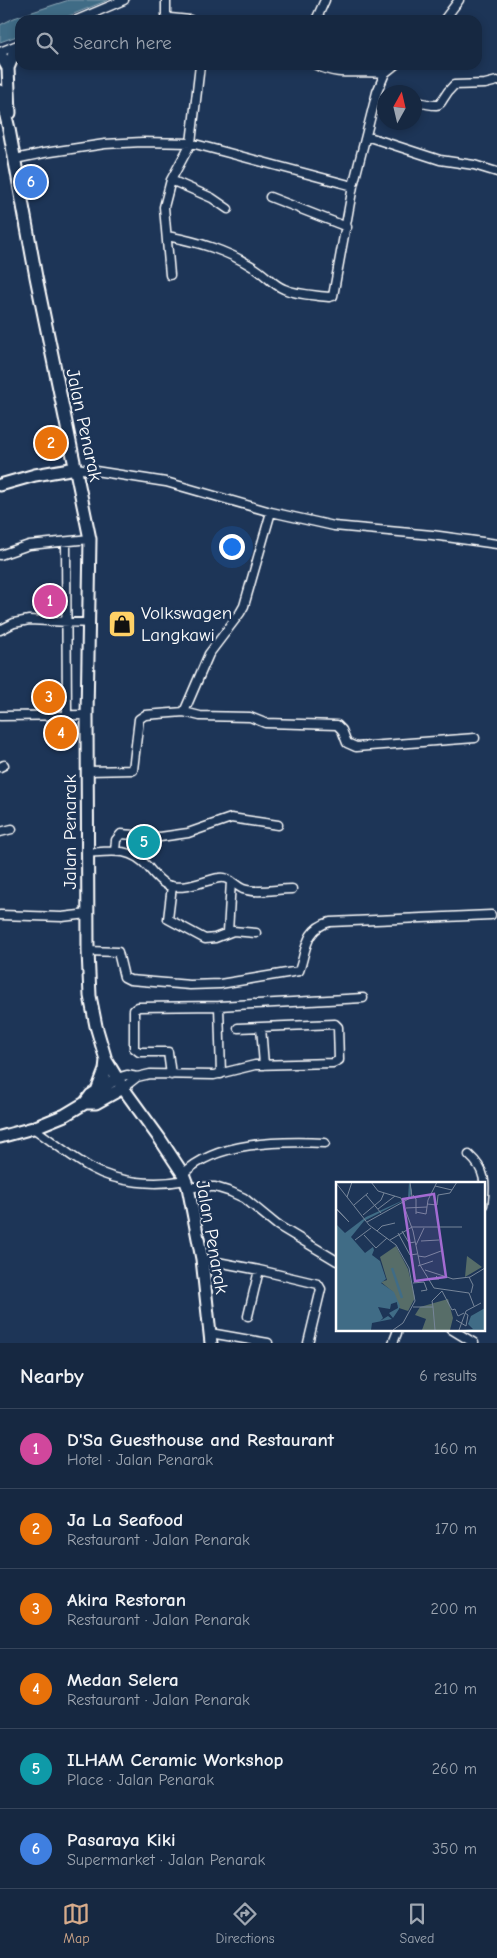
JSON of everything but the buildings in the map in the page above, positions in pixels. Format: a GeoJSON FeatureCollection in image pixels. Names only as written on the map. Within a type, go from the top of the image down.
{"type":"FeatureCollection","features":[{"type":"Feature","properties":{"kind":"main road"},"geometry":{"type":"LineString","coordinates":[[0,53],[8,68],[10,106],[5,127]]}},
{"type":"Feature","properties":{"kind":"main road"},"geometry":{"type":"LineString","coordinates":[[8,68],[15,54]]}},
{"type":"Feature","properties":{"kind":"main road"},"geometry":{"type":"LineString","coordinates":[[0,91],[5,127]]}},
{"type":"Feature","properties":{"kind":"main road","name":"Jalan Penarak"},"geometry":{"type":"LineString","coordinates":[[5,127],[7,152],[15,165],[90,539],[87,715],[88,951],[90,996],[106,1060],[186,1181],[202,1259],[210,1338]]}},
{"type":"Feature","properties":{"kind":"main road"},"geometry":{"type":"LineString","coordinates":[[0,485],[35,475],[76,468]]}},
{"type":"Feature","properties":{"kind":"main road"},"geometry":{"type":"LineString","coordinates":[[100,1095],[106,1060]]}},
{"type":"Feature","properties":{"kind":"main road"},"geometry":{"type":"LineString","coordinates":[[100,1095],[120,1083]]}},
{"type":"Feature","properties":{"kind":"main road"},"geometry":{"type":"LineString","coordinates":[[0,1137],[33,1128],[84,1104],[91,1095],[100,1095],[135,1105]]}},
{"type":"Feature","properties":{"kind":"street"},"geometry":{"type":"LineString","coordinates":[[89,15],[124,0]]}},
{"type":"Feature","properties":{"kind":"street"},"geometry":{"type":"LineString","coordinates":[[166,0],[166,15]]}},
{"type":"Feature","properties":{"kind":"street"},"geometry":{"type":"LineString","coordinates":[[318,15],[325,0]]}},
{"type":"Feature","properties":{"kind":"street"},"geometry":{"type":"LineString","coordinates":[[448,15],[459,0]]}},
{"type":"Feature","properties":{"kind":"street"},"geometry":{"type":"LineString","coordinates":[[0,53],[15,46]]}},
{"type":"Feature","properties":{"kind":"street"},"geometry":{"type":"LineString","coordinates":[[170,275],[164,207],[171,180],[191,143],[199,70]]}},
{"type":"Feature","properties":{"kind":"street"},"geometry":{"type":"LineString","coordinates":[[330,70],[338,73],[372,71],[386,73]]}},
{"type":"Feature","properties":{"kind":"street"},"geometry":{"type":"LineString","coordinates":[[383,85],[386,73],[389,70]]}},
{"type":"Feature","properties":{"kind":"street"},"geometry":{"type":"LineString","coordinates":[[422,103],[437,106],[441,104],[454,85],[485,84],[497,81]]}},
{"type":"Feature","properties":{"kind":"street"},"geometry":{"type":"LineString","coordinates":[[167,236],[221,250],[265,274],[282,288],[329,297],[333,296],[354,186],[366,136],[377,104]]}},
{"type":"Feature","properties":{"kind":"street"},"geometry":{"type":"LineString","coordinates":[[366,136],[440,160],[474,165],[497,172]]}},
{"type":"Feature","properties":{"kind":"street"},"geometry":{"type":"LineString","coordinates":[[15,165],[52,151],[104,144],[142,142],[191,143],[354,186]]}},
{"type":"Feature","properties":{"kind":"street"},"geometry":{"type":"LineString","coordinates":[[171,180],[212,198],[228,210]]}},
{"type":"Feature","properties":{"kind":"street"},"geometry":{"type":"LineString","coordinates":[[270,197],[347,227]]}},
{"type":"Feature","properties":{"kind":"street"},"geometry":{"type":"LineString","coordinates":[[76,468],[166,482],[271,512],[334,526],[432,535],[497,544]]}},
{"type":"Feature","properties":{"kind":"street"},"geometry":{"type":"LineString","coordinates":[[184,712],[209,654],[244,606],[271,512]]}},
{"type":"Feature","properties":{"kind":"street"},"geometry":{"type":"LineString","coordinates":[[0,555],[29,545],[90,539]]}},
{"type":"Feature","properties":{"kind":"street"},"geometry":{"type":"LineString","coordinates":[[66,542],[67,716]]}},
{"type":"Feature","properties":{"kind":"street"},"geometry":{"type":"LineString","coordinates":[[0,630],[14,623],[29,620],[90,623]]}},
{"type":"Feature","properties":{"kind":"street"},"geometry":{"type":"LineString","coordinates":[[88,771],[132,770],[139,719],[145,715],[184,712],[200,716],[250,717],[265,723],[337,725],[342,730],[347,742],[356,747],[475,738]]}},
{"type":"Feature","properties":{"kind":"street"},"geometry":{"type":"LineString","coordinates":[[0,716],[87,715]]}},
{"type":"Feature","properties":{"kind":"street"},"geometry":{"type":"LineString","coordinates":[[115,851],[116,840],[121,834],[160,837],[188,833],[231,818],[278,825]]}},
{"type":"Feature","properties":{"kind":"street"},"geometry":{"type":"LineString","coordinates":[[0,832],[12,829]]}},
{"type":"Feature","properties":{"kind":"street"},"geometry":{"type":"LineString","coordinates":[[88,853],[127,852],[137,856],[160,880],[172,886],[186,887],[226,878],[243,888],[252,890],[292,889]]}},
{"type":"Feature","properties":{"kind":"street"},"geometry":{"type":"LineString","coordinates":[[228,932],[231,881]]}},
{"type":"Feature","properties":{"kind":"street"},"geometry":{"type":"LineString","coordinates":[[172,886],[168,919],[205,939],[215,938],[228,932],[256,933]]}},
{"type":"Feature","properties":{"kind":"street"},"geometry":{"type":"LineString","coordinates":[[0,915],[62,917],[88,914]]}},
{"type":"Feature","properties":{"kind":"street"},"geometry":{"type":"LineString","coordinates":[[88,951],[118,952],[124,977],[130,980],[190,985],[220,984],[299,971],[313,930],[320,925],[330,922],[491,915]]}},
{"type":"Feature","properties":{"kind":"street"},"geometry":{"type":"LineString","coordinates":[[171,1075],[168,1052],[139,1052],[134,1048],[134,1010],[138,1007],[219,1006],[363,998]]}},
{"type":"Feature","properties":{"kind":"street"},"geometry":{"type":"LineString","coordinates":[[219,1006],[221,1074]]}},
{"type":"Feature","properties":{"kind":"street"},"geometry":{"type":"LineString","coordinates":[[120,1083],[150,1074],[202,1076],[221,1074],[255,1065],[333,1064],[339,1060],[340,1050],[338,1027],[336,1024],[238,1028]]}},
{"type":"Feature","properties":{"kind":"street"},"geometry":{"type":"LineString","coordinates":[[262,1027],[264,1065]]}},
{"type":"Feature","properties":{"kind":"street"},"geometry":{"type":"LineString","coordinates":[[120,1083],[127,1075],[138,1077]]}},
{"type":"Feature","properties":{"kind":"street"},"geometry":{"type":"LineString","coordinates":[[33,1128],[90,1168],[106,1175],[149,1183],[186,1181],[231,1192],[244,1198],[277,1225],[336,1260]]}},
{"type":"Feature","properties":{"kind":"street"},"geometry":{"type":"LineString","coordinates":[[186,1181],[193,1164],[208,1156],[228,1150],[289,1143],[325,1143]]}},
{"type":"Feature","properties":{"kind":"street"},"geometry":{"type":"LineString","coordinates":[[469,1155],[480,1165],[484,1182]]}},
{"type":"Feature","properties":{"kind":"street"},"geometry":{"type":"LineString","coordinates":[[202,1259],[259,1270],[320,1286],[321,1289],[308,1343]]}},
{"type":"Feature","properties":{"kind":"street"},"geometry":{"type":"LineString","coordinates":[[248,1316],[259,1270]]}},
{"type":"Feature","properties":{"kind":"street"},"geometry":{"type":"LineString","coordinates":[[393,1343],[397,1330]]}},
{"type":"Feature","properties":{"kind":"street"},"geometry":{"type":"LineString","coordinates":[[453,1330],[474,1343]]}},
{"type":"Feature","properties":{"kind":"street"},"geometry":{"type":"LineString","coordinates":[[210,1338],[268,1343]]}},
{"type":"Feature","properties":{"kind":"water"},"geometry":{"type":"Polygon","coordinates":[[[69,0],[108,0],[71,15],[23,15],[69,0]]]}},
{"type":"Feature","properties":{"kind":"water"},"geometry":{"type":"Polygon","coordinates":[[[14,18],[15,37],[0,42],[0,25],[14,18]]]}},
{"type":"Feature","properties":{"kind":"place","name":"Pasaraya Kiki"},"geometry":{"type":"Point","coordinates":[31,182]}},
{"type":"Feature","properties":{"kind":"place","name":"Ja La Seafood"},"geometry":{"type":"Point","coordinates":[51,443]}},
{"type":"Feature","properties":{"kind":"place","name":"D'Sa Guesthouse and Restaurant"},"geometry":{"type":"Point","coordinates":[50,601]}},
{"type":"Feature","properties":{"kind":"place","name":"Volkswagen Langkawi"},"geometry":{"type":"Point","coordinates":[122,624]}},
{"type":"Feature","properties":{"kind":"place","name":"Akira Restoran"},"geometry":{"type":"Point","coordinates":[49,697]}},
{"type":"Feature","properties":{"kind":"place","name":"Medan Selera"},"geometry":{"type":"Point","coordinates":[61,733]}},
{"type":"Feature","properties":{"kind":"place","name":"ILHAM Ceramic Workshop"},"geometry":{"type":"Point","coordinates":[144,842]}}]}
